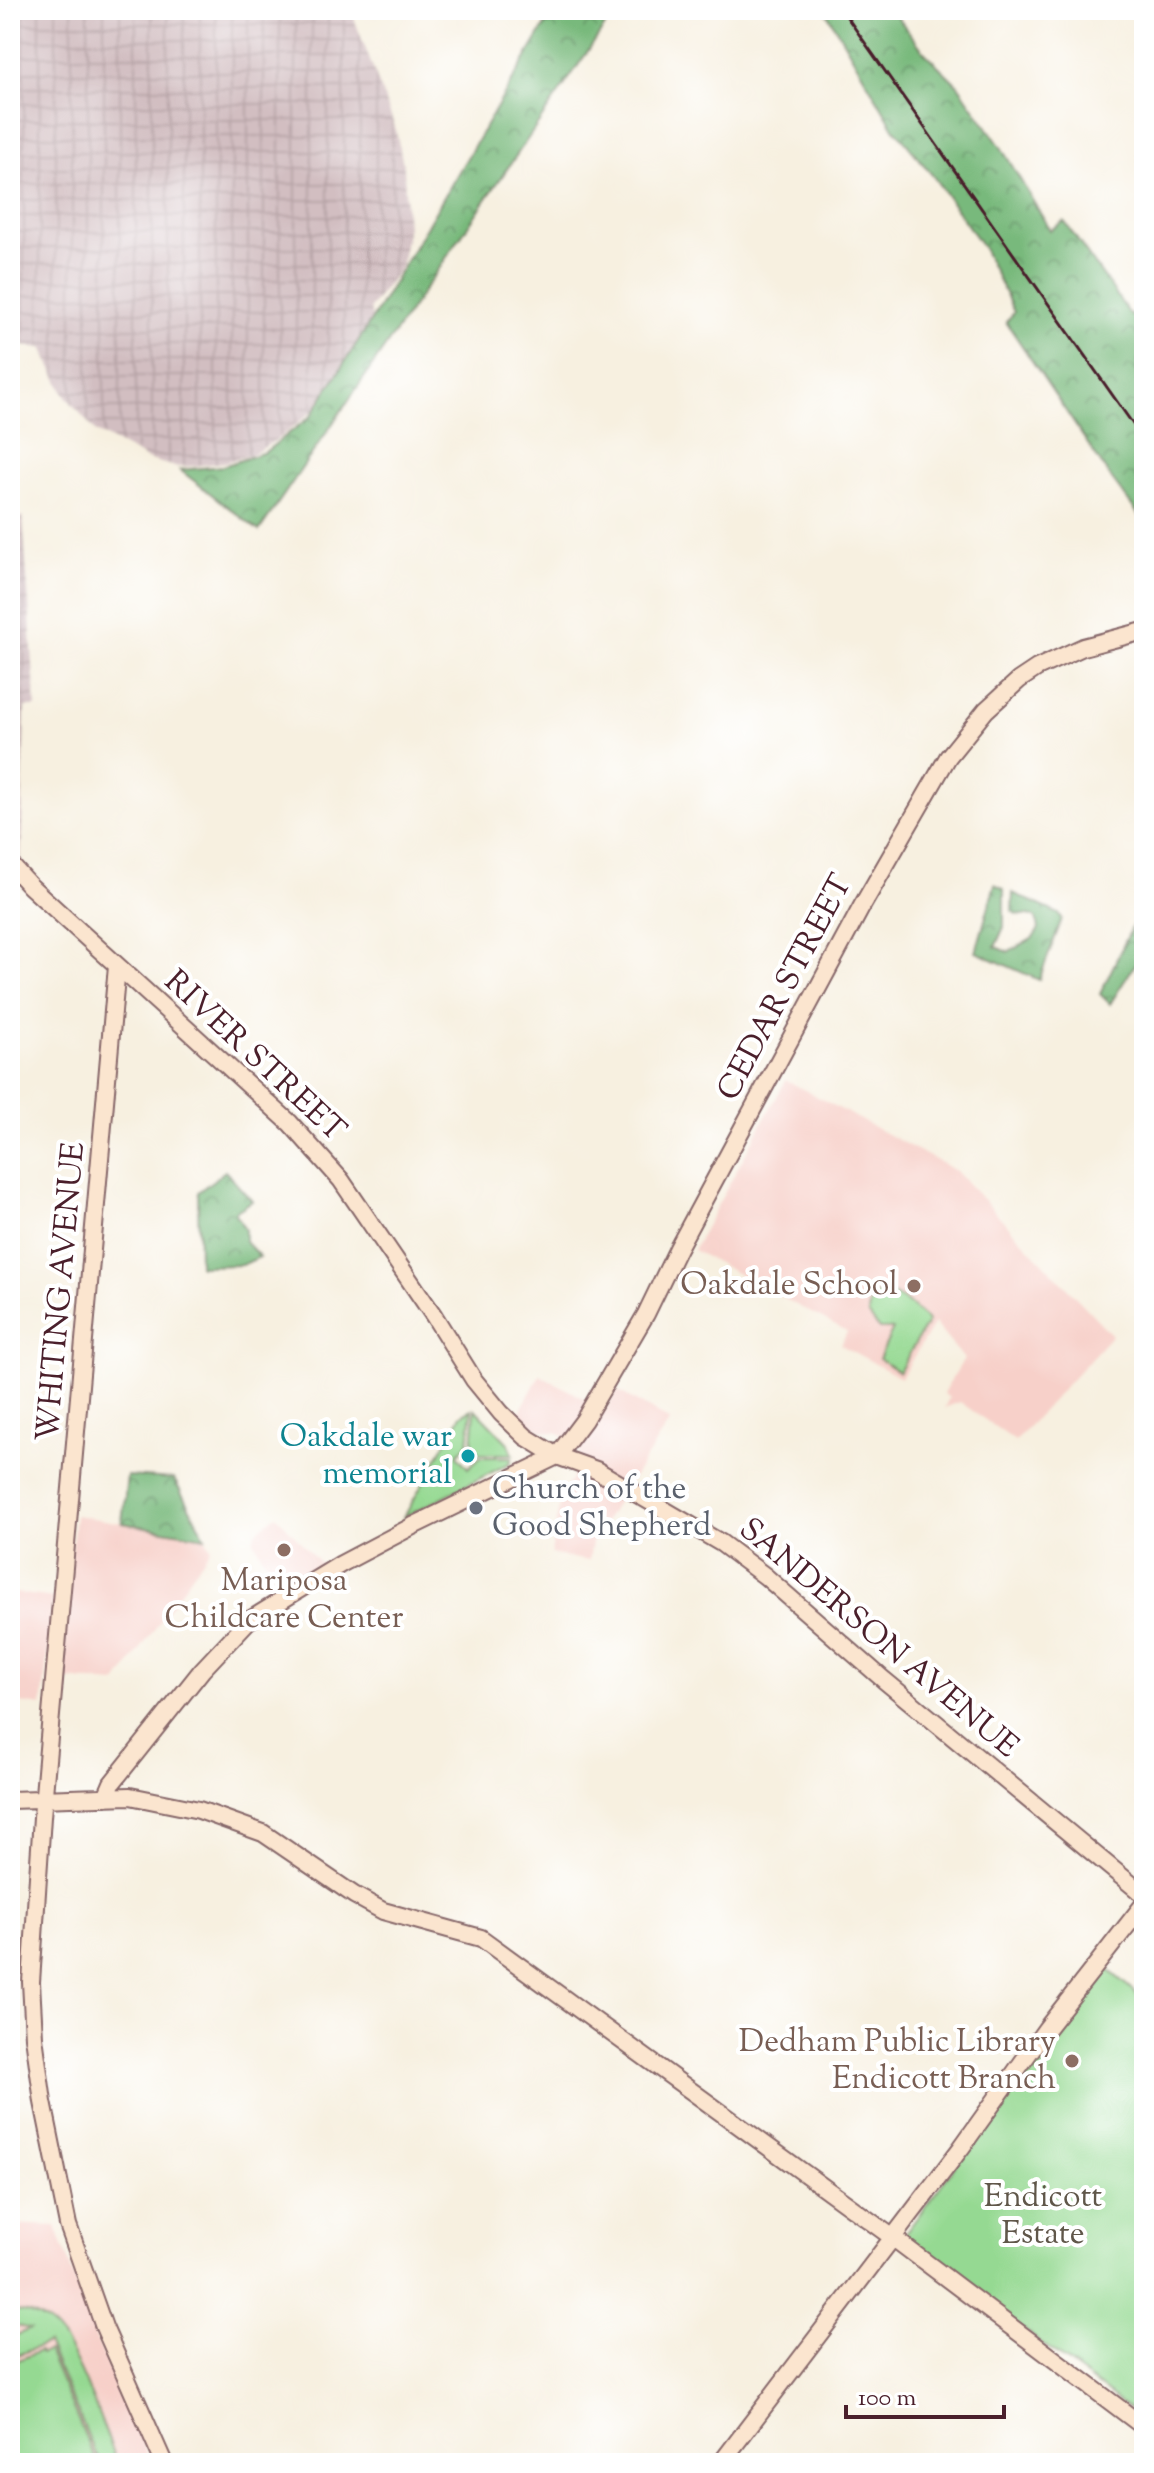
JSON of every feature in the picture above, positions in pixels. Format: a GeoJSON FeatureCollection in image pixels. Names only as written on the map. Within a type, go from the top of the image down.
{"type":"FeatureCollection","features":[{"type":"Feature","properties":{"kind":"street","name":"CEDAR STREET"},"geometry":{"type":"LineString","coordinates":[[557,1456],[584,1420],[646,1314],[678,1248],[862,906],[948,757],[986,710],[1037,668],[1083,647],[1144,631]]}},
{"type":"Feature","properties":{"kind":"street","name":"RIVER STREET"},"geometry":{"type":"LineString","coordinates":[[10,864],[30,886],[319,1153],[341,1180],[434,1316],[474,1380],[526,1437],[557,1456]]}},
{"type":"Feature","properties":{"kind":"street","name":"WHITING AVENUE"},"geometry":{"type":"LineString","coordinates":[[117,966],[44,1799],[31,1982],[34,2037],[43,2102],[63,2202],[80,2264],[164,2463]]}},
{"type":"Feature","properties":{"kind":"street"},"geometry":{"type":"LineString","coordinates":[[106,1797],[112,1783],[193,1681],[248,1621],[385,1540],[557,1456]]}},
{"type":"Feature","properties":{"kind":"street","name":"SANDERSON AVENUE"},"geometry":{"type":"LineString","coordinates":[[557,1456],[596,1470],[721,1543],[765,1576],[884,1680],[1144,1895]]}},
{"type":"Feature","properties":{"kind":"street"},"geometry":{"type":"LineString","coordinates":[[10,1800],[130,1796],[162,1801],[230,1820],[275,1840],[354,1895],[383,1911],[481,1938],[892,2237],[1144,2427]]}},
{"type":"Feature","properties":{"kind":"street"},"geometry":{"type":"LineString","coordinates":[[721,2463],[961,2148],[1046,2029],[1144,1904]]}},
{"type":"Feature","properties":{"kind":"shaded area"},"geometry":{"type":"Polygon","coordinates":[[[10,10],[351,10],[395,127],[404,168],[407,232],[401,267],[370,308],[373,324],[315,409],[281,437],[253,454],[225,462],[175,467],[147,459],[96,432],[64,394],[43,348],[23,346],[10,193],[10,10]]]}},
{"type":"Feature","properties":{"kind":"shaded area"},"geometry":{"type":"Polygon","coordinates":[[[10,517],[23,517],[36,707],[25,707],[21,865],[10,853],[10,517]]]}},
{"type":"Feature","properties":{"kind":"shaded area","name":"Oakdale School"},"geometry":{"type":"Polygon","coordinates":[[[786,1080],[956,1171],[1112,1335],[1015,1441],[960,1402],[944,1408],[949,1398],[943,1393],[964,1359],[934,1323],[901,1378],[841,1345],[847,1332],[693,1250],[786,1080]]]}},
{"type":"Feature","properties":{"kind":"shaded area"},"geometry":{"type":"Polygon","coordinates":[[[540,1375],[606,1410],[617,1390],[670,1421],[603,1524],[595,1524],[589,1561],[551,1554],[561,1494],[571,1481],[581,1449],[559,1433],[542,1431],[517,1417],[540,1375]]]}},
{"type":"Feature","properties":{"kind":"shaded area"},"geometry":{"type":"Polygon","coordinates":[[[75,1515],[205,1537],[211,1548],[117,1683],[61,1679],[75,1515]]]}},
{"type":"Feature","properties":{"kind":"shaded area","name":"Mariposa Childcare Center"},"geometry":{"type":"Polygon","coordinates":[[[276,1515],[321,1564],[280,1589],[253,1539],[257,1531],[276,1515]]]}},
{"type":"Feature","properties":{"kind":"shaded area"},"geometry":{"type":"Polygon","coordinates":[[[10,1592],[53,1598],[42,1706],[12,1702],[10,1720],[10,1592]]]}},
{"type":"Feature","properties":{"kind":"shaded area"},"geometry":{"type":"Polygon","coordinates":[[[10,2224],[56,2226],[89,2322],[151,2463],[10,2463],[10,2224]]]}},
{"type":"Feature","properties":{"kind":"green space"},"geometry":{"type":"Polygon","coordinates":[[[554,10],[616,10],[259,531],[180,470],[223,466],[265,452],[311,416],[375,314],[554,10]]]}},
{"type":"Feature","properties":{"kind":"green space"},"geometry":{"type":"Polygon","coordinates":[[[825,10],[892,10],[926,54],[958,85],[1001,147],[1050,230],[1064,221],[1131,316],[1144,308],[1144,355],[1138,360],[1139,386],[1144,394],[1144,522],[1006,322],[1014,312],[983,248],[933,176],[894,128],[825,10]]]}},
{"type":"Feature","properties":{"kind":"green space"},"geometry":{"type":"Polygon","coordinates":[[[995,884],[1004,889],[1004,927],[995,947],[1009,952],[1033,938],[1039,929],[1032,916],[1012,911],[1013,893],[1059,914],[1062,919],[1039,980],[976,952],[995,884]]]}},
{"type":"Feature","properties":{"kind":"green space"},"geometry":{"type":"Polygon","coordinates":[[[1144,902],[1144,950],[1110,1004],[1100,994],[1144,902]]]}},
{"type":"Feature","properties":{"kind":"green space"},"geometry":{"type":"Polygon","coordinates":[[[225,1171],[252,1201],[235,1212],[245,1230],[245,1241],[260,1257],[242,1265],[199,1266],[198,1192],[225,1171]]]}},
{"type":"Feature","properties":{"kind":"green space"},"geometry":{"type":"Polygon","coordinates":[[[884,1289],[907,1302],[928,1321],[899,1372],[879,1359],[893,1329],[879,1329],[868,1314],[870,1300],[884,1289]]]}},
{"type":"Feature","properties":{"kind":"green space"},"geometry":{"type":"Polygon","coordinates":[[[472,1409],[468,1443],[457,1455],[468,1468],[480,1457],[512,1457],[510,1463],[404,1517],[461,1415],[472,1409]]]}},
{"type":"Feature","properties":{"kind":"green space"},"geometry":{"type":"Polygon","coordinates":[[[475,1409],[508,1443],[513,1454],[480,1454],[472,1446],[475,1409]]]}},
{"type":"Feature","properties":{"kind":"green space"},"geometry":{"type":"Polygon","coordinates":[[[127,1476],[174,1479],[205,1537],[122,1523],[127,1476]]]}},
{"type":"Feature","properties":{"kind":"green space","name":"Endicott Estate"},"geometry":{"type":"Polygon","coordinates":[[[1104,1966],[1144,2000],[1144,2420],[904,2240],[904,2235],[1104,1966]]]}},
{"type":"Feature","properties":{"kind":"green space"},"geometry":{"type":"Polygon","coordinates":[[[10,2311],[40,2318],[63,2339],[81,2372],[118,2463],[100,2463],[47,2343],[10,2358],[10,2338],[30,2329],[10,2324],[10,2311]]]}},
{"type":"Feature","properties":{"kind":"green space"},"geometry":{"type":"Polygon","coordinates":[[[39,2351],[41,2354],[48,2351],[97,2463],[10,2463],[10,2364],[39,2351]]]}},
{"type":"Feature","properties":{"kind":"railway"},"geometry":{"type":"LineString","coordinates":[[842,10],[1144,440]]}},
{"type":"Feature","properties":{"kind":"place","name":"Oakdale School"},"geometry":{"type":"Point","coordinates":[914,1286]}},
{"type":"Feature","properties":{"kind":"place","name":"Oakdale war memorial"},"geometry":{"type":"Point","coordinates":[468,1456]}},
{"type":"Feature","properties":{"kind":"place","name":"Church of the Good Shepherd"},"geometry":{"type":"Point","coordinates":[476,1508]}},
{"type":"Feature","properties":{"kind":"place","name":"Mariposa Childcare Center"},"geometry":{"type":"Point","coordinates":[284,1550]}},
{"type":"Feature","properties":{"kind":"place","name":"Dedham Public Library Endicott Branch"},"geometry":{"type":"Point","coordinates":[1072,2061]}}]}
